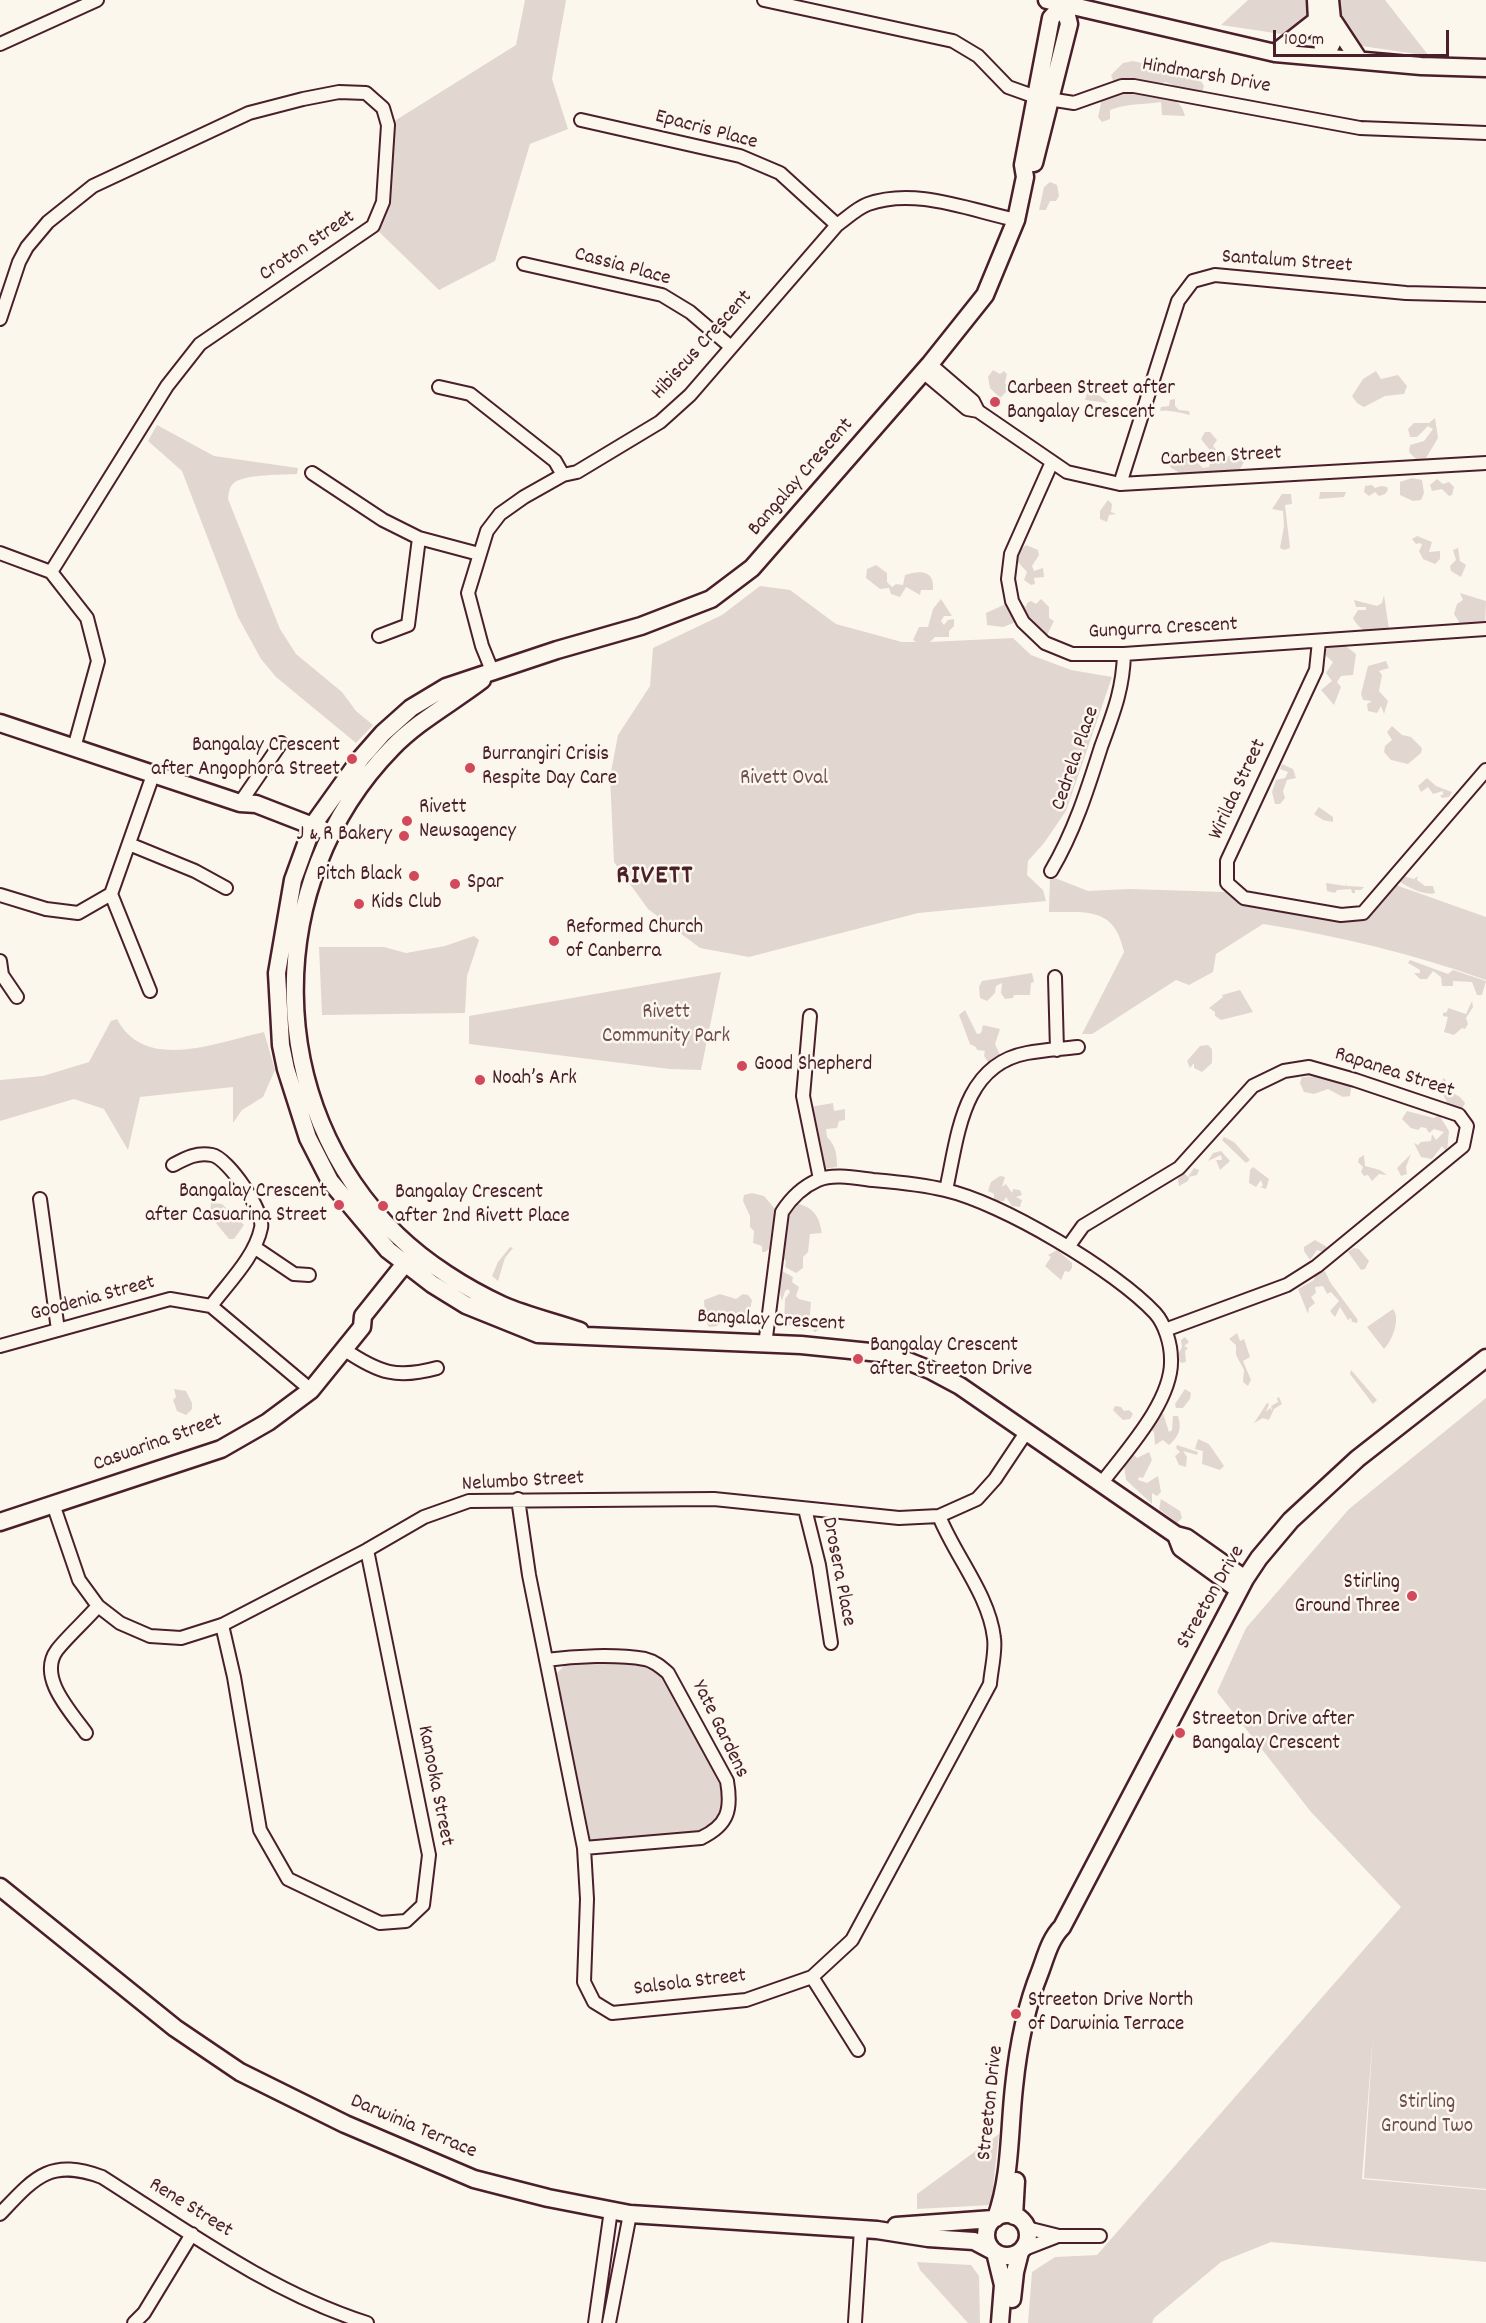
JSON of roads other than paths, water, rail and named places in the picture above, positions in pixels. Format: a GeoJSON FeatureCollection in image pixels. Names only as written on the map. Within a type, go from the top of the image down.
{"type":"FeatureCollection","features":[{"type":"Feature","properties":{"kind":"street"},"geometry":{"type":"LineString","coordinates":[[0,44],[97,0]]}},
{"type":"Feature","properties":{"kind":"street","name":"Hindmarsh Drive"},"geometry":{"type":"LineString","coordinates":[[764,0],[953,41],[978,56],[1008,87],[1042,99],[1074,103],[1122,86],[1134,86],[1360,128],[1486,133]]}},
{"type":"Feature","properties":{"kind":"street","name":"Hindmarsh Drive"},"geometry":{"type":"LineString","coordinates":[[1047,0],[1275,52],[1420,66],[1486,68]]}},
{"type":"Feature","properties":{"kind":"street"},"geometry":{"type":"LineString","coordinates":[[1316,0],[1334,39],[1325,57]]}},
{"type":"Feature","properties":{"kind":"street"},"geometry":{"type":"LineString","coordinates":[[1275,52],[1325,20],[1330,0]]}},
{"type":"Feature","properties":{"kind":"street","name":"Bangalay Crescent"},"geometry":{"type":"LineString","coordinates":[[1064,4],[1052,18],[1042,99],[1023,165],[1025,177],[1016,220],[985,296],[927,368],[764,557],[711,599],[641,626],[557,650],[446,687],[411,708],[361,758],[311,830],[293,880],[277,974],[304,1128],[330,1181],[388,1250],[415,1260],[466,1305],[538,1334],[801,1345],[890,1354],[930,1370],[960,1386],[1176,1535],[1187,1538],[1242,1584]]}},
{"type":"Feature","properties":{"kind":"street"},"geometry":{"type":"LineString","coordinates":[[1325,20],[1359,60]]}},
{"type":"Feature","properties":{"kind":"street","name":"Croton Street"},"geometry":{"type":"LineString","coordinates":[[0,319],[19,262],[27,247],[48,222],[93,186],[249,113],[339,92],[366,93],[383,108],[388,126],[383,202],[378,220],[373,226],[200,344],[188,356],[51,572]]}},
{"type":"Feature","properties":{"kind":"street","name":"Epacris Place"},"geometry":{"type":"LineString","coordinates":[[581,120],[740,156],[780,173],[837,225]]}},
{"type":"Feature","properties":{"kind":"street","name":"Hibiscus Crescent"},"geometry":{"type":"LineString","coordinates":[[493,673],[482,646],[468,593],[478,554],[487,531],[500,514],[524,496],[563,475],[577,472],[660,422],[690,395],[837,225],[865,205],[892,197],[929,200],[1016,220]]}},
{"type":"Feature","properties":{"kind":"street","name":"Cassia Place"},"geometry":{"type":"LineString","coordinates":[[524,264],[662,295],[690,312],[731,347]]}},
{"type":"Feature","properties":{"kind":"street","name":"Santalum Street"},"geometry":{"type":"LineString","coordinates":[[1120,484],[1178,301],[1193,281],[1215,275],[1406,293],[1486,295]]}},
{"type":"Feature","properties":{"kind":"street","name":"Carbeen Street"},"geometry":{"type":"LineString","coordinates":[[927,368],[967,409],[978,411],[1067,472],[1120,484],[1486,463]]}},
{"type":"Feature","properties":{"kind":"street"},"geometry":{"type":"LineString","coordinates":[[439,387],[470,394],[555,461],[563,475]]}},
{"type":"Feature","properties":{"kind":"street","name":"Gungurra Crescent"},"geometry":{"type":"LineString","coordinates":[[1052,462],[1011,555],[1008,579],[1012,601],[1023,622],[1045,643],[1072,654],[1124,654],[1486,628]]}},
{"type":"Feature","properties":{"kind":"street"},"geometry":{"type":"LineString","coordinates":[[312,473],[383,520],[419,538],[478,554]]}},
{"type":"Feature","properties":{"kind":"street"},"geometry":{"type":"LineString","coordinates":[[379,636],[408,625],[419,538]]}},
{"type":"Feature","properties":{"kind":"street"},"geometry":{"type":"LineString","coordinates":[[0,553],[51,572],[87,618],[98,661],[74,748]]}},
{"type":"Feature","properties":{"kind":"street","name":"Wirilda Street"},"geometry":{"type":"LineString","coordinates":[[1320,641],[1316,670],[1227,861],[1227,884],[1244,898],[1341,915],[1363,913],[1486,770]]}},
{"type":"Feature","properties":{"kind":"street","name":"Cedrela Place"},"geometry":{"type":"LineString","coordinates":[[1051,871],[1069,839],[1090,783],[1124,681],[1124,654]]}},
{"type":"Feature","properties":{"kind":"street","name":"Bangalay Crescent"},"geometry":{"type":"LineString","coordinates":[[289,1044],[294,973],[301,927],[310,886],[328,838],[363,783],[392,748],[424,721],[493,673]]}},
{"type":"Feature","properties":{"kind":"street"},"geometry":{"type":"LineString","coordinates":[[0,723],[240,803],[256,804],[328,838]]}},
{"type":"Feature","properties":{"kind":"street"},"geometry":{"type":"LineString","coordinates":[[240,803],[281,743]]}},
{"type":"Feature","properties":{"kind":"street"},"geometry":{"type":"LineString","coordinates":[[0,895],[46,909],[78,913],[111,894],[153,774]]}},
{"type":"Feature","properties":{"kind":"street"},"geometry":{"type":"LineString","coordinates":[[129,844],[195,871],[226,888]]}},
{"type":"Feature","properties":{"kind":"street"},"geometry":{"type":"LineString","coordinates":[[111,894],[150,992]]}},
{"type":"Feature","properties":{"kind":"street"},"geometry":{"type":"LineString","coordinates":[[0,961],[2,975],[17,997]]}},
{"type":"Feature","properties":{"kind":"street"},"geometry":{"type":"LineString","coordinates":[[1055,977],[1057,1050]]}},
{"type":"Feature","properties":{"kind":"street"},"geometry":{"type":"LineString","coordinates":[[810,1016],[803,1096],[820,1179]]}},
{"type":"Feature","properties":{"kind":"street"},"geometry":{"type":"LineString","coordinates":[[945,1190],[967,1101],[987,1070],[1025,1053],[1078,1047]]}},
{"type":"Feature","properties":{"kind":"street","name":"Rapanea Street"},"geometry":{"type":"LineString","coordinates":[[1068,1247],[1083,1226],[1179,1168],[1253,1086],[1284,1071],[1309,1067],[1355,1080],[1459,1115],[1467,1126],[1462,1146],[1317,1266],[1287,1285],[1165,1330]]}},
{"type":"Feature","properties":{"kind":"street"},"geometry":{"type":"LineString","coordinates":[[173,1165],[191,1155],[214,1155],[225,1162],[258,1208],[262,1226],[254,1247],[211,1306],[311,1390]]}},
{"type":"Feature","properties":{"kind":"street"},"geometry":{"type":"LineString","coordinates":[[765,1345],[782,1212],[793,1196],[820,1179],[849,1177],[945,1190],[1007,1214],[1068,1247],[1132,1293],[1156,1314],[1165,1330],[1172,1360],[1165,1391],[1134,1442],[1101,1484]]}},
{"type":"Feature","properties":{"kind":"street"},"geometry":{"type":"LineString","coordinates":[[40,1199],[58,1330]]}},
{"type":"Feature","properties":{"kind":"street"},"geometry":{"type":"LineString","coordinates":[[254,1247],[294,1274],[309,1275]]}},
{"type":"Feature","properties":{"kind":"street","name":"Casuarina Street"},"geometry":{"type":"LineString","coordinates":[[0,1522],[221,1449],[268,1422],[311,1390],[362,1327],[363,1316],[415,1260]]}},
{"type":"Feature","properties":{"kind":"street","name":"Goodenia Street"},"geometry":{"type":"LineString","coordinates":[[0,1346],[170,1299],[211,1306]]}},
{"type":"Feature","properties":{"kind":"street"},"geometry":{"type":"LineString","coordinates":[[345,1350],[364,1363],[389,1374],[413,1375],[437,1368]]}},
{"type":"Feature","properties":{"kind":"street","name":"Streeton Drive"},"geometry":{"type":"LineString","coordinates":[[995,2219],[1005,2194],[1014,2085],[1024,2020],[1045,1958],[1055,1935],[1062,1927],[1242,1584],[1291,1520],[1319,1493],[1357,1459],[1486,1358]]}},
{"type":"Feature","properties":{"kind":"street","name":"Nelumbo Street"},"geometry":{"type":"LineString","coordinates":[[53,1504],[79,1580],[98,1606],[120,1623],[150,1636],[181,1638],[222,1625],[367,1550],[424,1517],[469,1501],[714,1499],[899,1518],[939,1516],[977,1498],[995,1479],[1027,1431]]}},
{"type":"Feature","properties":{"kind":"street","name":"Salsola Street"},"geometry":{"type":"LineString","coordinates":[[518,1499],[546,1660],[584,1848],[587,1899],[584,1982],[594,2002],[612,2013],[746,2000],[812,1977],[852,1940],[990,1684],[994,1638],[982,1601],[950,1543],[939,1516]]}},
{"type":"Feature","properties":{"kind":"street","name":"Drosera Place"},"geometry":{"type":"LineString","coordinates":[[805,1509],[820,1574],[831,1643]]}},
{"type":"Feature","properties":{"kind":"street","name":"Kanooka Street"},"geometry":{"type":"LineString","coordinates":[[222,1625],[234,1677],[260,1830],[288,1879],[380,1923],[406,1921],[423,1905],[429,1855],[367,1550]]}},
{"type":"Feature","properties":{"kind":"street"},"geometry":{"type":"LineString","coordinates":[[86,1733],[53,1682],[51,1666],[56,1651],[98,1606]]}},
{"type":"Feature","properties":{"kind":"street","name":"Yate Gardens"},"geometry":{"type":"LineString","coordinates":[[546,1660],[569,1657],[645,1659],[659,1665],[668,1673],[727,1781],[730,1801],[725,1818],[715,1831],[701,1838],[584,1848]]}},
{"type":"Feature","properties":{"kind":"street","name":"Darwinia Terrace"},"geometry":{"type":"LineString","coordinates":[[2,1894],[175,2028],[240,2072],[345,2124],[474,2179],[548,2198],[630,2214],[869,2229],[928,2238],[975,2241],[993,2251]]}},
{"type":"Feature","properties":{"kind":"street","name":"Streeton Drive"},"geometry":{"type":"LineString","coordinates":[[1014,2216],[1030,2045],[1038,2004],[1061,1937],[1062,1927]]}},
{"type":"Feature","properties":{"kind":"street"},"geometry":{"type":"LineString","coordinates":[[812,1977],[858,2050]]}},
{"type":"Feature","properties":{"kind":"street","name":"Rene Street"},"geometry":{"type":"LineString","coordinates":[[0,2214],[22,2190],[43,2174],[63,2168],[80,2169],[102,2177],[270,2282],[325,2309],[367,2323]]}},
{"type":"Feature","properties":{"kind":"street"},"geometry":{"type":"LineString","coordinates":[[595,2323],[611,2210]]}},
{"type":"Feature","properties":{"kind":"street"},"geometry":{"type":"LineString","coordinates":[[609,2323],[630,2214]]}},
{"type":"Feature","properties":{"kind":"street"},"geometry":{"type":"LineString","coordinates":[[1000,2323],[1003,2285],[986,2235],[995,2219],[1014,2216],[1027,2228],[1059,2236],[1100,2236]]}},
{"type":"Feature","properties":{"kind":"street","name":"Darwinia Terrace"},"geometry":{"type":"LineString","coordinates":[[869,2229],[995,2219]]}},
{"type":"Feature","properties":{"kind":"street"},"geometry":{"type":"LineString","coordinates":[[1012,2323],[1015,2272],[1021,2251],[1028,2239],[1027,2228]]}},
{"type":"Feature","properties":{"kind":"street"},"geometry":{"type":"LineString","coordinates":[[855,2322],[869,2229]]}},
{"type":"Feature","properties":{"kind":"street"},"geometry":{"type":"LineString","coordinates":[[134,2323],[144,2313],[192,2234]]}},
{"type":"Feature","properties":{"kind":"street"},"geometry":{"type":"LineString","coordinates":[[993,2251],[1007,2256],[1059,2236]]}},
{"type":"Feature","properties":{"kind":"place","name":"Carbeen Street after Bangalay Crescent"},"geometry":{"type":"Point","coordinates":[995,402]}},
{"type":"Feature","properties":{"kind":"place","name":"Bangalay Crescent after Angophora Street"},"geometry":{"type":"Point","coordinates":[352,759]}},
{"type":"Feature","properties":{"kind":"place","name":"Burrangiri Crisis Respite Day Care"},"geometry":{"type":"Point","coordinates":[470,768]}},
{"type":"Feature","properties":{"kind":"place","name":"Rivett Newsagency"},"geometry":{"type":"Point","coordinates":[407,821]}},
{"type":"Feature","properties":{"kind":"place","name":"J & R Bakery"},"geometry":{"type":"Point","coordinates":[404,836]}},
{"type":"Feature","properties":{"kind":"place","name":"Pitch Black"},"geometry":{"type":"Point","coordinates":[414,876]}},
{"type":"Feature","properties":{"kind":"place","name":"Spar"},"geometry":{"type":"Point","coordinates":[455,884]}},
{"type":"Feature","properties":{"kind":"place","name":"Kids Club"},"geometry":{"type":"Point","coordinates":[359,904]}},
{"type":"Feature","properties":{"kind":"place","name":"Reformed Church of Canberra"},"geometry":{"type":"Point","coordinates":[554,941]}},
{"type":"Feature","properties":{"kind":"place","name":"Good Shepherd"},"geometry":{"type":"Point","coordinates":[742,1066]}},
{"type":"Feature","properties":{"kind":"place","name":"Noah’s Ark"},"geometry":{"type":"Point","coordinates":[480,1080]}},
{"type":"Feature","properties":{"kind":"place","name":"Bangalay Crescent after Casuarina Street"},"geometry":{"type":"Point","coordinates":[339,1205]}},
{"type":"Feature","properties":{"kind":"place","name":"Bangalay Crescent after 2nd Rivett Place"},"geometry":{"type":"Point","coordinates":[383,1206]}},
{"type":"Feature","properties":{"kind":"place","name":"Bangalay Crescent after Streeton Drive"},"geometry":{"type":"Point","coordinates":[858,1359]}},
{"type":"Feature","properties":{"kind":"place","name":"Stirling Ground Three"},"geometry":{"type":"Point","coordinates":[1412,1596]}},
{"type":"Feature","properties":{"kind":"place","name":"Streeton Drive after Bangalay Crescent"},"geometry":{"type":"Point","coordinates":[1180,1733]}},
{"type":"Feature","properties":{"kind":"place","name":"Streeton Drive North of Darwinia Terrace"},"geometry":{"type":"Point","coordinates":[1016,2014]}},
{"type":"Feature","properties":{"kind":"district","name":"RIVETT"},"geometry":{"type":"Point","coordinates":[655,878]}},
{"type":"Feature","properties":{"kind":"park label","name":"Rivett Oval"},"geometry":{"type":"Point","coordinates":[784,780]}},
{"type":"Feature","properties":{"kind":"park label","name":"Rivett Community Park"},"geometry":{"type":"Point","coordinates":[666,1026]}},
{"type":"Feature","properties":{"kind":"park label","name":"Stirling Ground Two"},"geometry":{"type":"Point","coordinates":[1427,2116]}}]}
